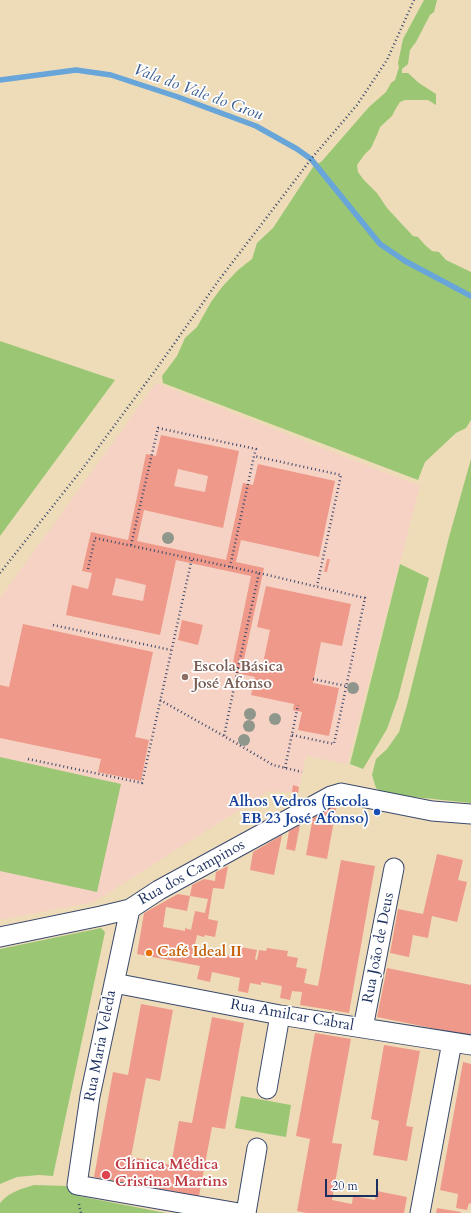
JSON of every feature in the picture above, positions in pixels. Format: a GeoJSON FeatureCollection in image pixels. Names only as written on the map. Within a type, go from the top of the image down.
{"type":"FeatureCollection","features":[{"type":"Feature","properties":{"kind":"street","name":"Rua dos Campinos"},"geometry":{"type":"LineString","coordinates":[[0,937],[101,916],[130,908],[159,890],[331,796],[341,793],[432,811],[471,814]]}},
{"type":"Feature","properties":{"kind":"street","name":"Rua João de Deus"},"geometry":{"type":"LineString","coordinates":[[363,1028],[394,868]]}},
{"type":"Feature","properties":{"kind":"street","name":"Rua Maria Veleda"},"geometry":{"type":"LineString","coordinates":[[130,908],[90,1096],[77,1185],[181,1208]]}},
{"type":"Feature","properties":{"kind":"street","name":"Rua Amilcar Cabral"},"geometry":{"type":"LineString","coordinates":[[114,983],[280,1015],[471,1045]]}},
{"type":"Feature","properties":{"kind":"street"},"geometry":{"type":"LineString","coordinates":[[267,1088],[280,1015]]}},
{"type":"Feature","properties":{"kind":"street"},"geometry":{"type":"LineString","coordinates":[[420,1213],[452,1042]]}},
{"type":"Feature","properties":{"kind":"street"},"geometry":{"type":"LineString","coordinates":[[246,1213],[257,1148]]}},
{"type":"Feature","properties":{"kind":"street"},"geometry":{"type":"LineString","coordinates":[[181,1208],[238,1213]]}},
{"type":"Feature","properties":{"kind":"path"},"geometry":{"type":"LineString","coordinates":[[0,573],[83,468],[157,368],[219,280],[296,179],[357,105],[387,60],[414,0]]}},
{"type":"Feature","properties":{"kind":"path"},"geometry":{"type":"LineString","coordinates":[[131,545],[158,428],[256,449],[230,566]]}},
{"type":"Feature","properties":{"kind":"path"},"geometry":{"type":"LineString","coordinates":[[254,456],[341,475],[317,586]]}},
{"type":"Feature","properties":{"kind":"path"},"geometry":{"type":"LineString","coordinates":[[88,569],[95,538],[230,566],[365,598],[334,744],[292,735]]}},
{"type":"Feature","properties":{"kind":"path"},"geometry":{"type":"LineString","coordinates":[[28,759],[142,783],[192,558]]}},
{"type":"Feature","properties":{"kind":"path"},"geometry":{"type":"LineString","coordinates":[[224,736],[259,573]]}},
{"type":"Feature","properties":{"kind":"path"},"geometry":{"type":"LineString","coordinates":[[53,625],[171,650]]}},
{"type":"Feature","properties":{"kind":"path"},"geometry":{"type":"LineString","coordinates":[[238,668],[256,672]]}},
{"type":"Feature","properties":{"kind":"path"},"geometry":{"type":"LineString","coordinates":[[313,679],[346,686]]}},
{"type":"Feature","properties":{"kind":"path"},"geometry":{"type":"LineString","coordinates":[[160,700],[273,765],[302,772]]}},
{"type":"Feature","properties":{"kind":"path"},"geometry":{"type":"LineString","coordinates":[[285,768],[298,705]]}},
{"type":"Feature","properties":{"kind":"shaded area","name":"Escola Básica José Afonso"},"geometry":{"type":"Polygon","coordinates":[[[156,383],[420,486],[347,764],[306,756],[298,793],[269,791],[94,902],[0,920],[0,598],[156,383]]]}},
{"type":"Feature","properties":{"kind":"green space"},"geometry":{"type":"Polygon","coordinates":[[[424,0],[437,0],[434,12],[430,15],[416,42],[410,50],[408,64],[402,69],[402,73],[408,73],[419,83],[436,94],[436,105],[428,100],[405,100],[400,102],[392,116],[380,127],[371,148],[357,165],[358,172],[363,179],[377,193],[387,208],[413,236],[418,237],[432,251],[439,252],[446,260],[471,272],[471,420],[466,428],[456,433],[425,462],[418,480],[163,383],[162,376],[177,356],[185,338],[197,327],[211,302],[222,287],[238,270],[252,259],[257,243],[273,228],[313,167],[322,161],[369,107],[386,92],[391,83],[395,80],[399,67],[398,63],[403,39],[424,0]]]}},
{"type":"Feature","properties":{"kind":"green space"},"geometry":{"type":"Polygon","coordinates":[[[0,341],[115,380],[0,536],[0,341]]]}},
{"type":"Feature","properties":{"kind":"green space"},"geometry":{"type":"Polygon","coordinates":[[[471,459],[471,803],[385,794],[376,788],[372,775],[376,759],[387,749],[399,732],[449,537],[471,459]]]}},
{"type":"Feature","properties":{"kind":"green space"},"geometry":{"type":"Polygon","coordinates":[[[400,564],[429,578],[398,698],[387,729],[363,769],[350,764],[400,564]]]}},
{"type":"Feature","properties":{"kind":"green space"},"geometry":{"type":"Polygon","coordinates":[[[0,757],[121,784],[97,892],[0,871],[0,757]]]}},
{"type":"Feature","properties":{"kind":"green space"},"geometry":{"type":"Polygon","coordinates":[[[101,928],[105,932],[53,1176],[39,1175],[17,1177],[0,1184],[0,949],[101,928]]]}},
{"type":"Feature","properties":{"kind":"green space"},"geometry":{"type":"Polygon","coordinates":[[[241,1096],[291,1105],[286,1137],[235,1128],[241,1096]]]}},
{"type":"Feature","properties":{"kind":"green space"},"geometry":{"type":"Polygon","coordinates":[[[34,1185],[69,1186],[76,1191],[79,1196],[166,1213],[0,1213],[0,1203],[7,1196],[16,1191],[34,1185]]]}},
{"type":"Feature","properties":{"kind":"building"},"geometry":{"type":"Polygon","coordinates":[[[161,435],[239,451],[223,528],[144,510],[137,541],[226,560],[243,483],[253,485],[258,464],[335,481],[319,557],[241,540],[236,562],[264,568],[243,664],[262,668],[270,630],[257,627],[266,586],[351,604],[342,646],[321,642],[313,683],[339,688],[329,736],[298,730],[302,712],[293,710],[294,704],[251,695],[255,677],[231,672],[251,576],[176,560],[160,635],[66,615],[72,585],[88,589],[92,573],[82,571],[91,532],[128,540],[146,454],[156,456],[161,435]],[[178,469],[174,486],[205,492],[208,476],[178,469]],[[116,578],[112,595],[143,601],[146,585],[116,578]]]}},
{"type":"Feature","properties":{"kind":"building"},"geometry":{"type":"Polygon","coordinates":[[[327,559],[330,559],[327,572],[324,572],[327,559]]]}},
{"type":"Feature","properties":{"kind":"building"},"geometry":{"type":"Polygon","coordinates":[[[182,620],[203,625],[198,645],[178,640],[182,620]]]}},
{"type":"Feature","properties":{"kind":"building"},"geometry":{"type":"Polygon","coordinates":[[[23,624],[153,652],[135,737],[149,740],[141,781],[98,772],[101,759],[0,738],[0,685],[9,687],[23,624]]]}},
{"type":"Feature","properties":{"kind":"building"},"geometry":{"type":"Polygon","coordinates":[[[293,785],[299,787],[298,793],[292,792],[293,785]]]}},
{"type":"Feature","properties":{"kind":"building"},"geometry":{"type":"Polygon","coordinates":[[[337,804],[327,859],[306,855],[313,817],[337,804]]]}},
{"type":"Feature","properties":{"kind":"building"},"geometry":{"type":"Polygon","coordinates":[[[300,825],[295,851],[286,849],[289,831],[300,825]]]}},
{"type":"Feature","properties":{"kind":"building"},"geometry":{"type":"Polygon","coordinates":[[[282,835],[274,875],[250,870],[253,852],[282,835]]]}},
{"type":"Feature","properties":{"kind":"building"},"geometry":{"type":"Polygon","coordinates":[[[437,854],[463,860],[458,880],[467,882],[457,922],[432,916],[428,938],[413,935],[409,957],[390,953],[398,909],[423,914],[437,854]]]}},
{"type":"Feature","properties":{"kind":"building"},"geometry":{"type":"Polygon","coordinates":[[[341,860],[375,866],[349,1013],[300,1005],[302,992],[292,991],[290,1000],[280,998],[282,986],[261,982],[261,985],[250,983],[248,993],[238,991],[240,978],[212,972],[210,982],[197,979],[200,966],[137,954],[144,913],[178,894],[190,896],[192,885],[204,879],[215,881],[216,872],[228,866],[224,889],[213,888],[208,919],[218,921],[215,937],[205,935],[204,937],[197,935],[194,949],[231,955],[233,946],[246,948],[257,950],[255,959],[257,960],[259,950],[266,951],[267,948],[288,951],[287,956],[298,958],[296,967],[307,969],[304,983],[318,986],[341,860]],[[190,896],[187,911],[166,907],[163,927],[185,931],[185,928],[191,930],[195,911],[205,913],[208,899],[190,896]]]}},
{"type":"Feature","properties":{"kind":"building"},"geometry":{"type":"Polygon","coordinates":[[[387,968],[471,985],[471,1036],[377,1017],[387,968]]]}},
{"type":"Feature","properties":{"kind":"building"},"geometry":{"type":"Polygon","coordinates":[[[141,1004],[173,1010],[160,1081],[146,1078],[131,1157],[171,1165],[179,1121],[192,1123],[212,1017],[244,1023],[225,1129],[212,1127],[199,1196],[94,1177],[113,1072],[128,1075],[141,1004]]]}},
{"type":"Feature","properties":{"kind":"building"},"geometry":{"type":"Polygon","coordinates":[[[315,1033],[351,1039],[332,1143],[342,1144],[332,1200],[352,1204],[353,1196],[375,1200],[377,1191],[407,1197],[404,1213],[306,1213],[297,1211],[310,1139],[296,1136],[315,1033]]]}},
{"type":"Feature","properties":{"kind":"building"},"geometry":{"type":"Polygon","coordinates":[[[384,1045],[420,1051],[406,1126],[413,1127],[407,1161],[373,1155],[379,1121],[371,1119],[384,1045]]]}},
{"type":"Feature","properties":{"kind":"building"},"geometry":{"type":"Polygon","coordinates":[[[463,1062],[471,1064],[471,1204],[469,1203],[467,1210],[456,1208],[458,1194],[440,1190],[463,1062]]]}},
{"type":"Feature","properties":{"kind":"building"},"geometry":{"type":"Polygon","coordinates":[[[437,1208],[461,1212],[461,1213],[436,1213],[437,1208]]]}},
{"type":"Feature","properties":{"kind":"waterway","name":"Vala do Vale do Grou"},"geometry":{"type":"LineString","coordinates":[[0,80],[76,70],[111,75],[178,97],[256,126],[297,149],[311,159],[380,244],[405,261],[471,296]]}},
{"type":"Feature","properties":{"kind":"place","name":"Escola Básica José Afonso"},"geometry":{"type":"Point","coordinates":[185,677]}},
{"type":"Feature","properties":{"kind":"place","name":"Alhos Vedros (Escola EB 23 José Afonso)"},"geometry":{"type":"Point","coordinates":[377,812]}},
{"type":"Feature","properties":{"kind":"place","name":"Café Ideal II"},"geometry":{"type":"Point","coordinates":[149,953]}},
{"type":"Feature","properties":{"kind":"place","name":"Clínica Médica Cristina Martins"},"geometry":{"type":"Point","coordinates":[106,1175]}}]}
